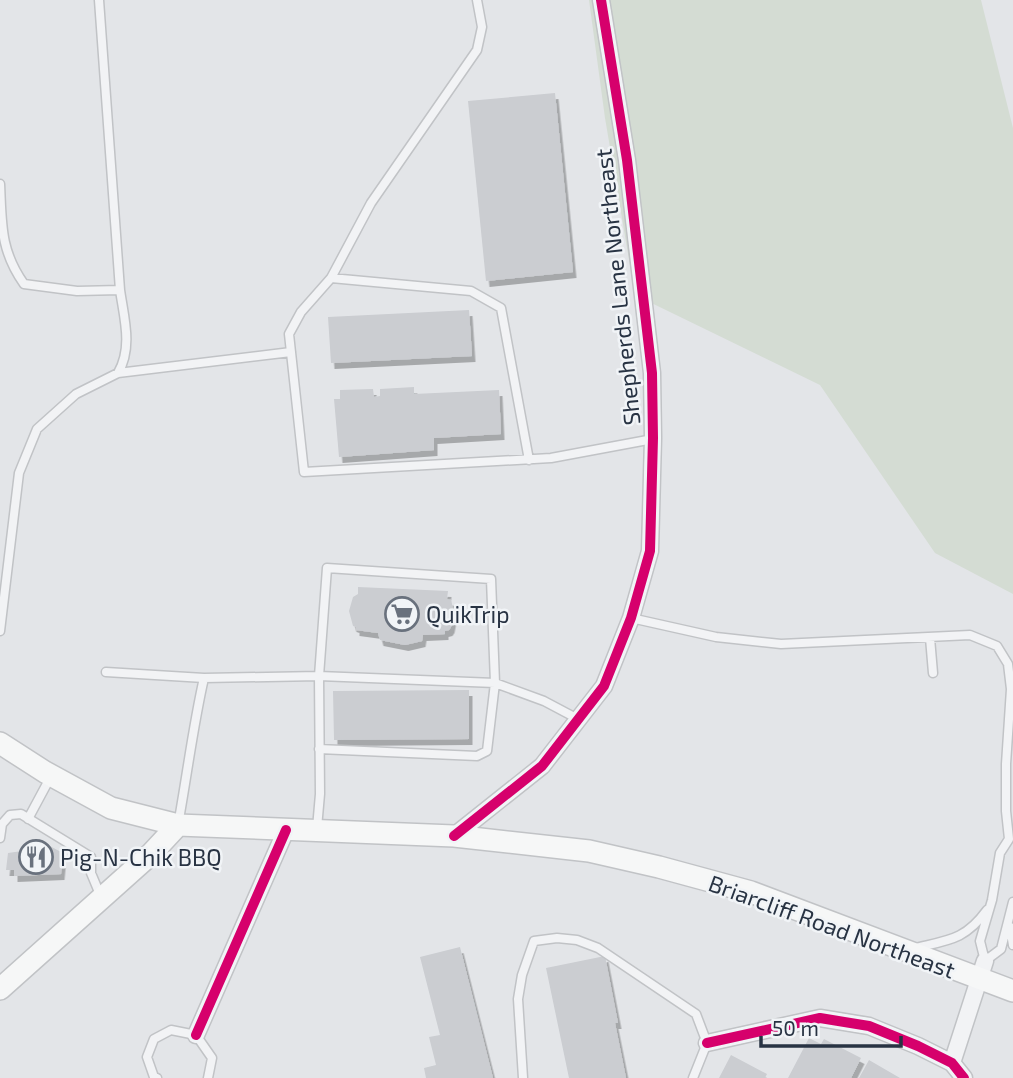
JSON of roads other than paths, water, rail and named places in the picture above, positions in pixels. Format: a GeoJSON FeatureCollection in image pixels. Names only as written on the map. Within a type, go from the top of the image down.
{"type":"FeatureCollection","features":[{"type":"Feature","properties":{"kind":"main road","name":"Briarcliff Road Northeast"},"geometry":{"type":"LineString","coordinates":[[0,743],[51,776],[111,808],[178,825],[454,836],[589,851],[751,892],[905,951],[982,970],[1013,991]]}},
{"type":"Feature","properties":{"kind":"main road"},"geometry":{"type":"LineString","coordinates":[[0,989],[151,854],[178,825]]}},
{"type":"Feature","properties":{"kind":"street","name":"Shepherds Lane Northeast"},"geometry":{"type":"LineString","coordinates":[[454,836],[542,766],[604,686],[631,618],[650,551],[652,373],[627,160],[601,0]]}},
{"type":"Feature","properties":{"kind":"street"},"geometry":{"type":"LineString","coordinates":[[196,1035],[286,830]]}},
{"type":"Feature","properties":{"kind":"street"},"geometry":{"type":"LineString","coordinates":[[952,1063],[982,970]]}},
{"type":"Feature","properties":{"kind":"street"},"geometry":{"type":"LineString","coordinates":[[707,1043],[820,1018],[869,1026],[918,1046],[952,1063],[964,1078]]}},
{"type":"Feature","properties":{"kind":"lane"},"geometry":{"type":"LineString","coordinates":[[99,0],[120,290],[127,337],[125,361],[118,373]]}},
{"type":"Feature","properties":{"kind":"lane"},"geometry":{"type":"LineString","coordinates":[[477,0],[482,27],[477,50],[371,203],[331,278],[301,312],[289,334],[304,472],[551,458],[653,438]]}},
{"type":"Feature","properties":{"kind":"lane"},"geometry":{"type":"LineString","coordinates":[[0,184],[4,246],[11,268],[24,284],[77,291],[120,290]]}},
{"type":"Feature","properties":{"kind":"lane"},"geometry":{"type":"LineString","coordinates":[[331,278],[471,291],[500,308],[529,460]]}},
{"type":"Feature","properties":{"kind":"lane"},"geometry":{"type":"LineString","coordinates":[[0,631],[19,473],[37,429],[76,394],[118,373],[291,352]]}},
{"type":"Feature","properties":{"kind":"lane"},"geometry":{"type":"LineString","coordinates":[[317,831],[320,794],[319,749],[319,676],[327,568],[491,579],[495,683],[487,751],[477,756],[319,749]]}},
{"type":"Feature","properties":{"kind":"lane"},"geometry":{"type":"LineString","coordinates":[[631,618],[716,636],[780,644],[970,635],[997,646],[1008,664],[1011,689],[1006,764],[1006,811],[1011,840],[1000,853],[991,905],[980,941],[982,970]]}},
{"type":"Feature","properties":{"kind":"lane"},"geometry":{"type":"LineString","coordinates":[[930,638],[933,673]]}},
{"type":"Feature","properties":{"kind":"lane"},"geometry":{"type":"LineString","coordinates":[[106,672],[204,678],[319,676],[495,683],[544,701],[578,719]]}},
{"type":"Feature","properties":{"kind":"lane"},"geometry":{"type":"LineString","coordinates":[[178,825],[192,730],[204,678]]}},
{"type":"Feature","properties":{"kind":"lane"},"geometry":{"type":"LineString","coordinates":[[28,819],[51,776]]}},
{"type":"Feature","properties":{"kind":"lane"},"geometry":{"type":"LineString","coordinates":[[0,838],[2,824],[10,815],[21,814],[52,832],[92,858],[91,873],[102,898]]}},
{"type":"Feature","properties":{"kind":"lane"},"geometry":{"type":"LineString","coordinates":[[982,970],[1002,949],[1013,902]]}},
{"type":"Feature","properties":{"kind":"lane"},"geometry":{"type":"LineString","coordinates":[[905,951],[960,937],[972,928],[991,905]]}},
{"type":"Feature","properties":{"kind":"lane"},"geometry":{"type":"LineString","coordinates":[[1009,919],[1013,945]]}},
{"type":"Feature","properties":{"kind":"lane"},"geometry":{"type":"LineString","coordinates":[[523,1078],[518,999],[522,975],[534,941],[557,938],[577,940],[598,948],[696,1014],[707,1043],[693,1078]]}},
{"type":"Feature","properties":{"kind":"lane"},"geometry":{"type":"LineString","coordinates":[[157,1078],[154,1077],[147,1057],[154,1039],[172,1030],[196,1035],[212,1058],[208,1078]]}},
{"type":"Feature","properties":{"kind":"place","name":"QuikTrip"},"geometry":{"type":"Point","coordinates":[402,614]}},
{"type":"Feature","properties":{"kind":"place","name":"Pig-N-Chik BBQ"},"geometry":{"type":"Point","coordinates":[36,857]}}]}
